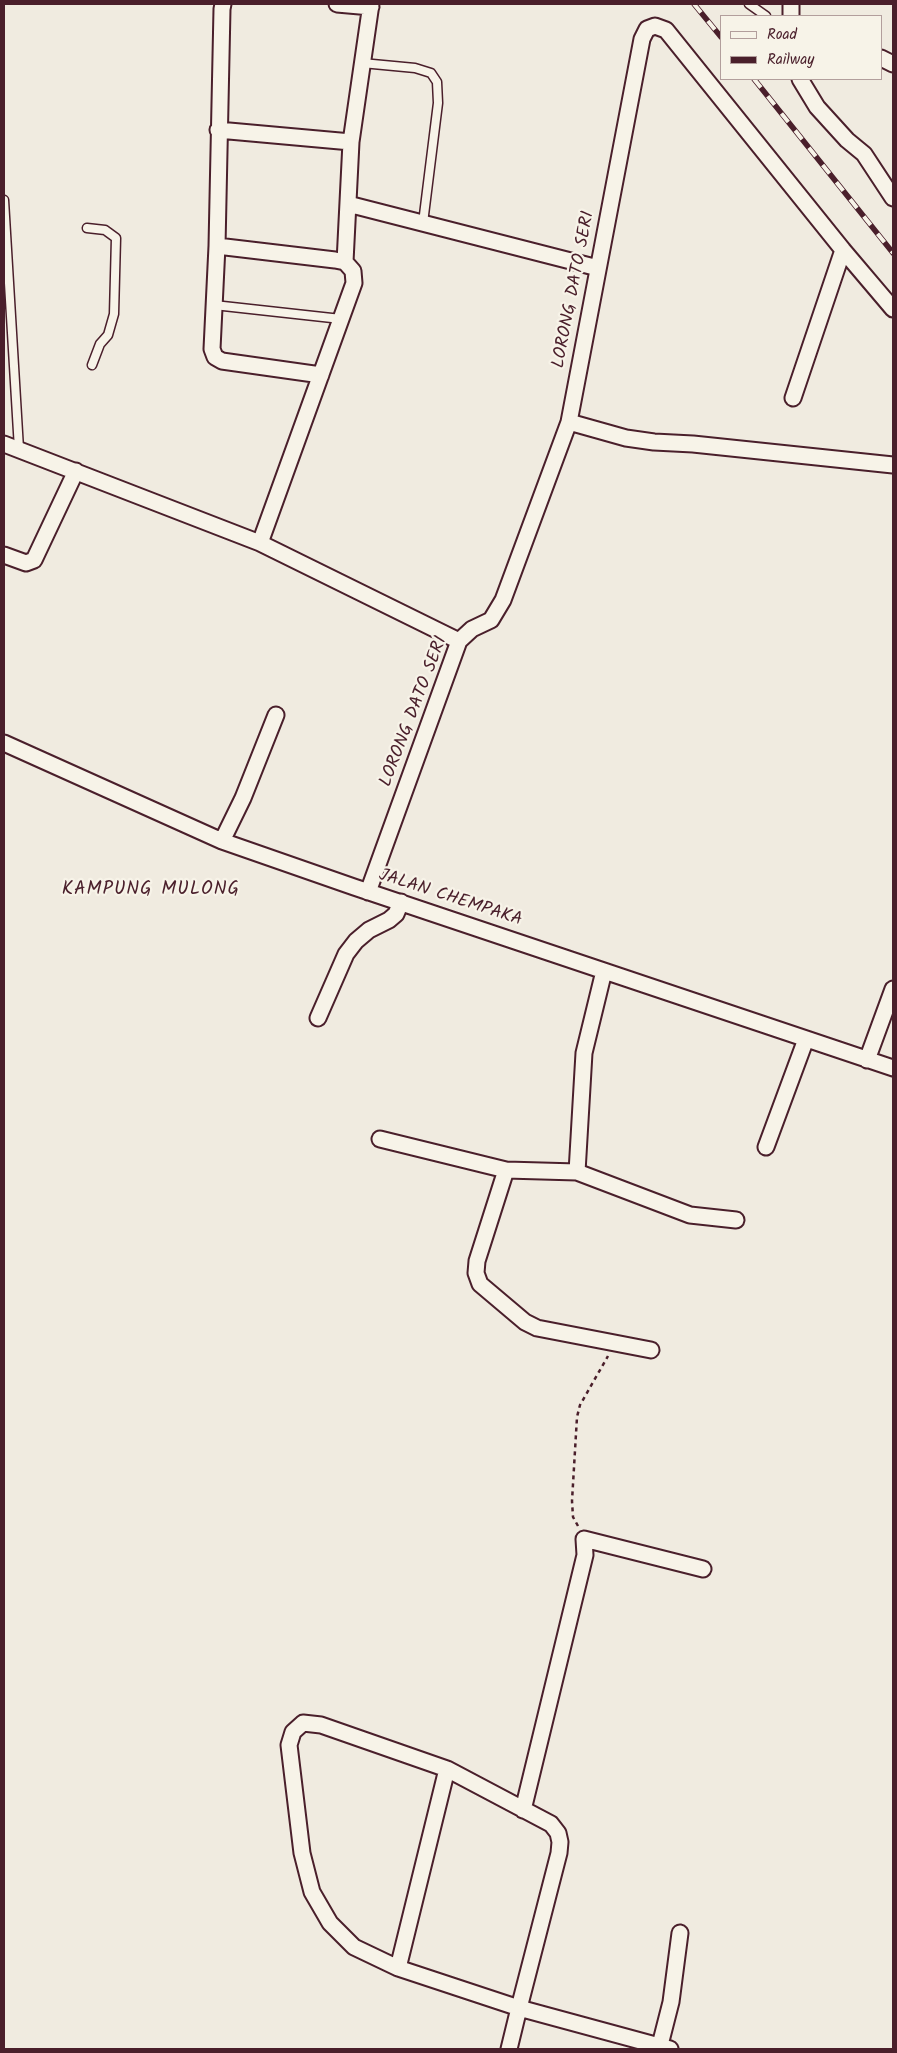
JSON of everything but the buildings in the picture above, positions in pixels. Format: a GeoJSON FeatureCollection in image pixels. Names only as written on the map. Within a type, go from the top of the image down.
{"type":"FeatureCollection","features":[{"type":"Feature","properties":{"kind":"street"},"geometry":{"type":"LineString","coordinates":[[223,4],[218,130],[217,246],[212,349],[218,360],[321,375]]}},
{"type":"Feature","properties":{"kind":"street"},"geometry":{"type":"LineString","coordinates":[[337,4],[371,6],[351,142],[345,262]]}},
{"type":"Feature","properties":{"kind":"street","name":"LORONG DATO SERI"},"geometry":{"type":"LineString","coordinates":[[368,892],[459,641],[472,629],[491,620],[500,605],[570,422],[642,39],[647,29],[656,26],[666,30],[843,250],[893,309]]}},
{"type":"Feature","properties":{"kind":"street"},"geometry":{"type":"LineString","coordinates":[[801,80],[817,106],[847,140],[864,154],[893,198]]}},
{"type":"Feature","properties":{"kind":"street"},"geometry":{"type":"LineString","coordinates":[[218,130],[351,142]]}},
{"type":"Feature","properties":{"kind":"street"},"geometry":{"type":"LineString","coordinates":[[348,204],[598,268]]}},
{"type":"Feature","properties":{"kind":"street"},"geometry":{"type":"LineString","coordinates":[[217,246],[345,262],[354,272],[354,283],[260,543]]}},
{"type":"Feature","properties":{"kind":"street"},"geometry":{"type":"LineString","coordinates":[[793,398],[843,250]]}},
{"type":"Feature","properties":{"kind":"street"},"geometry":{"type":"LineString","coordinates":[[570,422],[626,438],[654,442],[693,444],[893,465]]}},
{"type":"Feature","properties":{"kind":"street"},"geometry":{"type":"LineString","coordinates":[[4,444],[260,543],[459,641]]}},
{"type":"Feature","properties":{"kind":"street"},"geometry":{"type":"LineString","coordinates":[[4,555],[26,563],[34,560],[76,471]]}},
{"type":"Feature","properties":{"kind":"street"},"geometry":{"type":"LineString","coordinates":[[222,841],[243,798],[276,715]]}},
{"type":"Feature","properties":{"kind":"street","name":"JALAN CHEMPAKA"},"geometry":{"type":"LineString","coordinates":[[4,743],[222,841],[368,892],[893,1068]]}},
{"type":"Feature","properties":{"kind":"street"},"geometry":{"type":"LineString","coordinates":[[318,1018],[346,954],[356,941],[369,930],[396,914],[401,902]]}},
{"type":"Feature","properties":{"kind":"street"},"geometry":{"type":"LineString","coordinates":[[577,1172],[584,1053],[604,971]]}},
{"type":"Feature","properties":{"kind":"street"},"geometry":{"type":"LineString","coordinates":[[867,1060],[893,989]]}},
{"type":"Feature","properties":{"kind":"street"},"geometry":{"type":"LineString","coordinates":[[766,1148],[806,1039]]}},
{"type":"Feature","properties":{"kind":"street"},"geometry":{"type":"LineString","coordinates":[[380,1139],[506,1170],[577,1172],[690,1215],[736,1220]]}},
{"type":"Feature","properties":{"kind":"street"},"geometry":{"type":"LineString","coordinates":[[506,1170],[477,1261],[476,1273],[480,1284],[525,1322],[537,1328],[651,1350]]}},
{"type":"Feature","properties":{"kind":"street"},"geometry":{"type":"LineString","coordinates":[[523,1810],[585,1555],[584,1539],[703,1569]]}},
{"type":"Feature","properties":{"kind":"street"},"geometry":{"type":"LineString","coordinates":[[509,2049],[519,2008],[560,1842],[558,1833],[551,1824],[447,1769],[321,1725],[303,1723],[293,1732],[289,1745],[302,1853],[312,1892],[330,1923],[354,1947],[398,1968],[519,2008],[663,2048],[680,1933]]}},
{"type":"Feature","properties":{"kind":"street"},"geometry":{"type":"LineString","coordinates":[[398,1968],[447,1769]]}},
{"type":"Feature","properties":{"kind":"lane"},"geometry":{"type":"LineString","coordinates":[[749,4],[765,15]]}},
{"type":"Feature","properties":{"kind":"lane"},"geometry":{"type":"LineString","coordinates":[[362,64],[415,68],[431,73],[437,82],[438,103],[423,223]]}},
{"type":"Feature","properties":{"kind":"lane"},"geometry":{"type":"LineString","coordinates":[[4,200],[19,449]]}},
{"type":"Feature","properties":{"kind":"lane"},"geometry":{"type":"LineString","coordinates":[[87,228],[105,230],[116,238],[114,314],[108,335],[100,344],[92,365]]}},
{"type":"Feature","properties":{"kind":"lane"},"geometry":{"type":"LineString","coordinates":[[214,304],[341,319]]}},
{"type":"Feature","properties":{"kind":"path"},"geometry":{"type":"LineString","coordinates":[[584,1539],[573,1517],[572,1501],[577,1417],[580,1405],[608,1356],[612,1342]]}},
{"type":"Feature","properties":{"kind":"railway"},"geometry":{"type":"LineString","coordinates":[[694,4],[720,36]]}},
{"type":"Feature","properties":{"kind":"railway"},"geometry":{"type":"LineString","coordinates":[[755,80],[893,253]]}},
{"type":"Feature","properties":{"kind":"district","name":"KAMPUNG MULONG"},"geometry":{"type":"Point","coordinates":[151,891]}}]}
